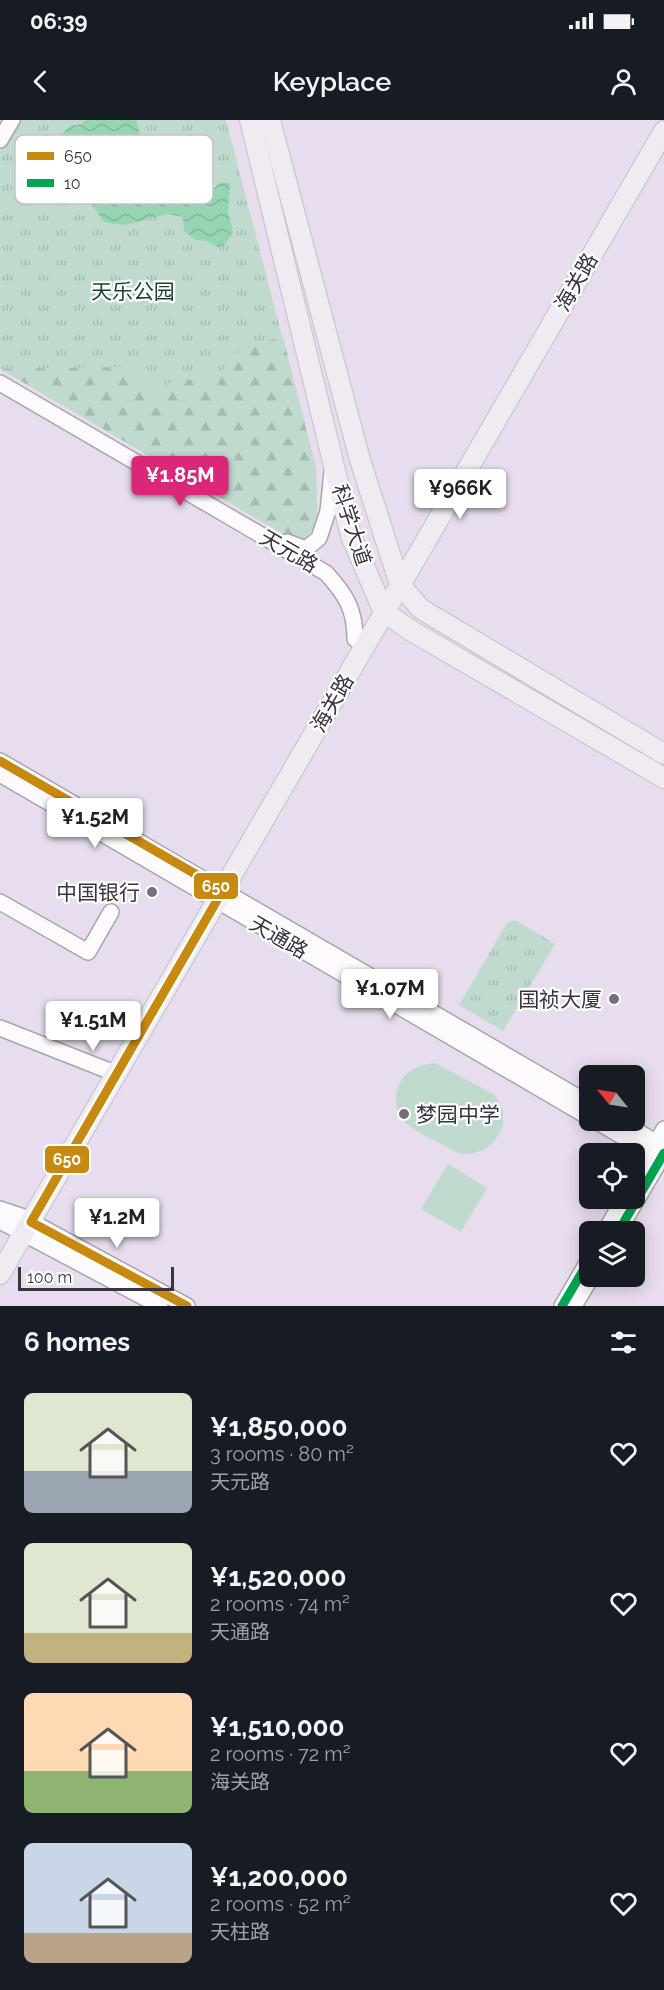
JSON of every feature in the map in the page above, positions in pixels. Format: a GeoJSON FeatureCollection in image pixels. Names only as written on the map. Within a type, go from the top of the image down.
{"type":"FeatureCollection","features":[{"type":"Feature","properties":{"kind":"main road","name":"科学大道"},"geometry":{"type":"LineString","coordinates":[[250,120],[351,536],[381,606]]}},
{"type":"Feature","properties":{"kind":"main road","name":"科学大道"},"geometry":{"type":"LineString","coordinates":[[270,120],[360,460],[398,577],[421,609],[664,754]]}},
{"type":"Feature","properties":{"kind":"main road","name":"海关路"},"geometry":{"type":"LineString","coordinates":[[398,577],[658,120]]}},
{"type":"Feature","properties":{"kind":"main road","name":"海关路"},"geometry":{"type":"LineString","coordinates":[[0,1252],[111,1071],[398,577],[664,131]]}},
{"type":"Feature","properties":{"kind":"main road","name":"海关路"},"geometry":{"type":"LineString","coordinates":[[215,892],[356,639],[381,606]]}},
{"type":"Feature","properties":{"kind":"main road"},"geometry":{"type":"LineString","coordinates":[[381,606],[410,630],[664,778]]}},
{"type":"Feature","properties":{"kind":"main road","name":"海关路"},"geometry":{"type":"LineString","coordinates":[[0,1274],[18,1224]]}},
{"type":"Feature","properties":{"kind":"street"},"geometry":{"type":"LineString","coordinates":[[0,140],[12,120]]}},
{"type":"Feature","properties":{"kind":"street","name":"天元路"},"geometry":{"type":"LineString","coordinates":[[0,374],[289,543],[306,549],[319,538],[328,511],[333,463]]}},
{"type":"Feature","properties":{"kind":"street","name":"天元路"},"geometry":{"type":"LineString","coordinates":[[0,383],[326,573],[342,591],[352,611],[356,622],[356,639]]}},
{"type":"Feature","properties":{"kind":"street","name":"天通路"},"geometry":{"type":"LineString","coordinates":[[0,761],[579,1111]]}},
{"type":"Feature","properties":{"kind":"street","name":"天通路"},"geometry":{"type":"LineString","coordinates":[[0,774],[215,892],[579,1098]]}},
{"type":"Feature","properties":{"kind":"street"},"geometry":{"type":"LineString","coordinates":[[0,902],[88,952],[111,912]]}},
{"type":"Feature","properties":{"kind":"street"},"geometry":{"type":"LineString","coordinates":[[0,1028],[111,1071]]}},
{"type":"Feature","properties":{"kind":"street"},"geometry":{"type":"LineString","coordinates":[[624,1221],[659,1151],[664,1129]]}},
{"type":"Feature","properties":{"kind":"street"},"geometry":{"type":"LineString","coordinates":[[617,1131],[659,1151]]}},
{"type":"Feature","properties":{"kind":"street"},"geometry":{"type":"LineString","coordinates":[[633,1131],[659,1151]]}},
{"type":"Feature","properties":{"kind":"street"},"geometry":{"type":"LineString","coordinates":[[645,1167],[659,1151]]}},
{"type":"Feature","properties":{"kind":"street"},"geometry":{"type":"LineString","coordinates":[[0,1209],[18,1224],[160,1306]]}},
{"type":"Feature","properties":{"kind":"street"},"geometry":{"type":"LineString","coordinates":[[18,1224],[187,1306]]}},
{"type":"Feature","properties":{"kind":"street"},"geometry":{"type":"LineString","coordinates":[[562,1306],[579,1277]]}},
{"type":"Feature","properties":{"kind":"street"},"geometry":{"type":"LineString","coordinates":[[574,1306],[585,1287]]}},
{"type":"Feature","properties":{"kind":"green space","name":"天乐公园"},"geometry":{"type":"Polygon","coordinates":[[[18,120],[226,120],[316,468],[315,527],[304,539],[288,537],[0,369],[0,151],[18,120]]]}},
{"type":"Feature","properties":{"kind":"green space"},"geometry":{"type":"Polygon","coordinates":[[[283,337],[316,468],[315,527],[304,539],[288,537],[1,369],[120,367],[155,389],[175,381],[217,377],[243,346],[283,337]]]}},
{"type":"Feature","properties":{"kind":"green space"},"geometry":{"type":"Polygon","coordinates":[[[515,920],[555,944],[503,1031],[459,1005],[507,923],[515,920]]]}},
{"type":"Feature","properties":{"kind":"green space"},"geometry":{"type":"Polygon","coordinates":[[[435,1063],[495,1095],[503,1110],[503,1126],[495,1141],[484,1150],[460,1154],[414,1129],[400,1116],[396,1100],[399,1084],[413,1069],[435,1063]]]}},
{"type":"Feature","properties":{"kind":"green space"},"geometry":{"type":"Polygon","coordinates":[[[448,1164],[487,1188],[461,1232],[421,1209],[448,1164]]]}},
{"type":"Feature","properties":{"kind":"water"},"geometry":{"type":"Polygon","coordinates":[[[85,120],[136,120],[140,135],[60,135],[71,126],[82,124],[85,120]]]}},
{"type":"Feature","properties":{"kind":"water"},"geometry":{"type":"Polygon","coordinates":[[[220,182],[230,183],[228,213],[233,232],[220,248],[207,241],[196,240],[184,231],[183,217],[167,214],[125,225],[104,222],[91,204],[213,204],[213,190],[220,182]]]}},
{"type":"Feature","properties":{"kind":"transit line","name":"650"},"geometry":{"type":"LineString","coordinates":[[0,761],[223,890],[31,1222],[187,1306]]}},
{"type":"Feature","properties":{"kind":"transit line","name":"10"},"geometry":{"type":"LineString","coordinates":[[624,1221],[664,1153]]}},
{"type":"Feature","properties":{"kind":"transit line","name":"10"},"geometry":{"type":"LineString","coordinates":[[562,1306],[579,1277]]}},
{"type":"Feature","properties":{"kind":"place","name":"中国银行"},"geometry":{"type":"Point","coordinates":[152,892]}},
{"type":"Feature","properties":{"kind":"place","name":"国祯大厦"},"geometry":{"type":"Point","coordinates":[614,999]}},
{"type":"Feature","properties":{"kind":"place","name":"梦园中学"},"geometry":{"type":"Point","coordinates":[404,1114]}}]}
